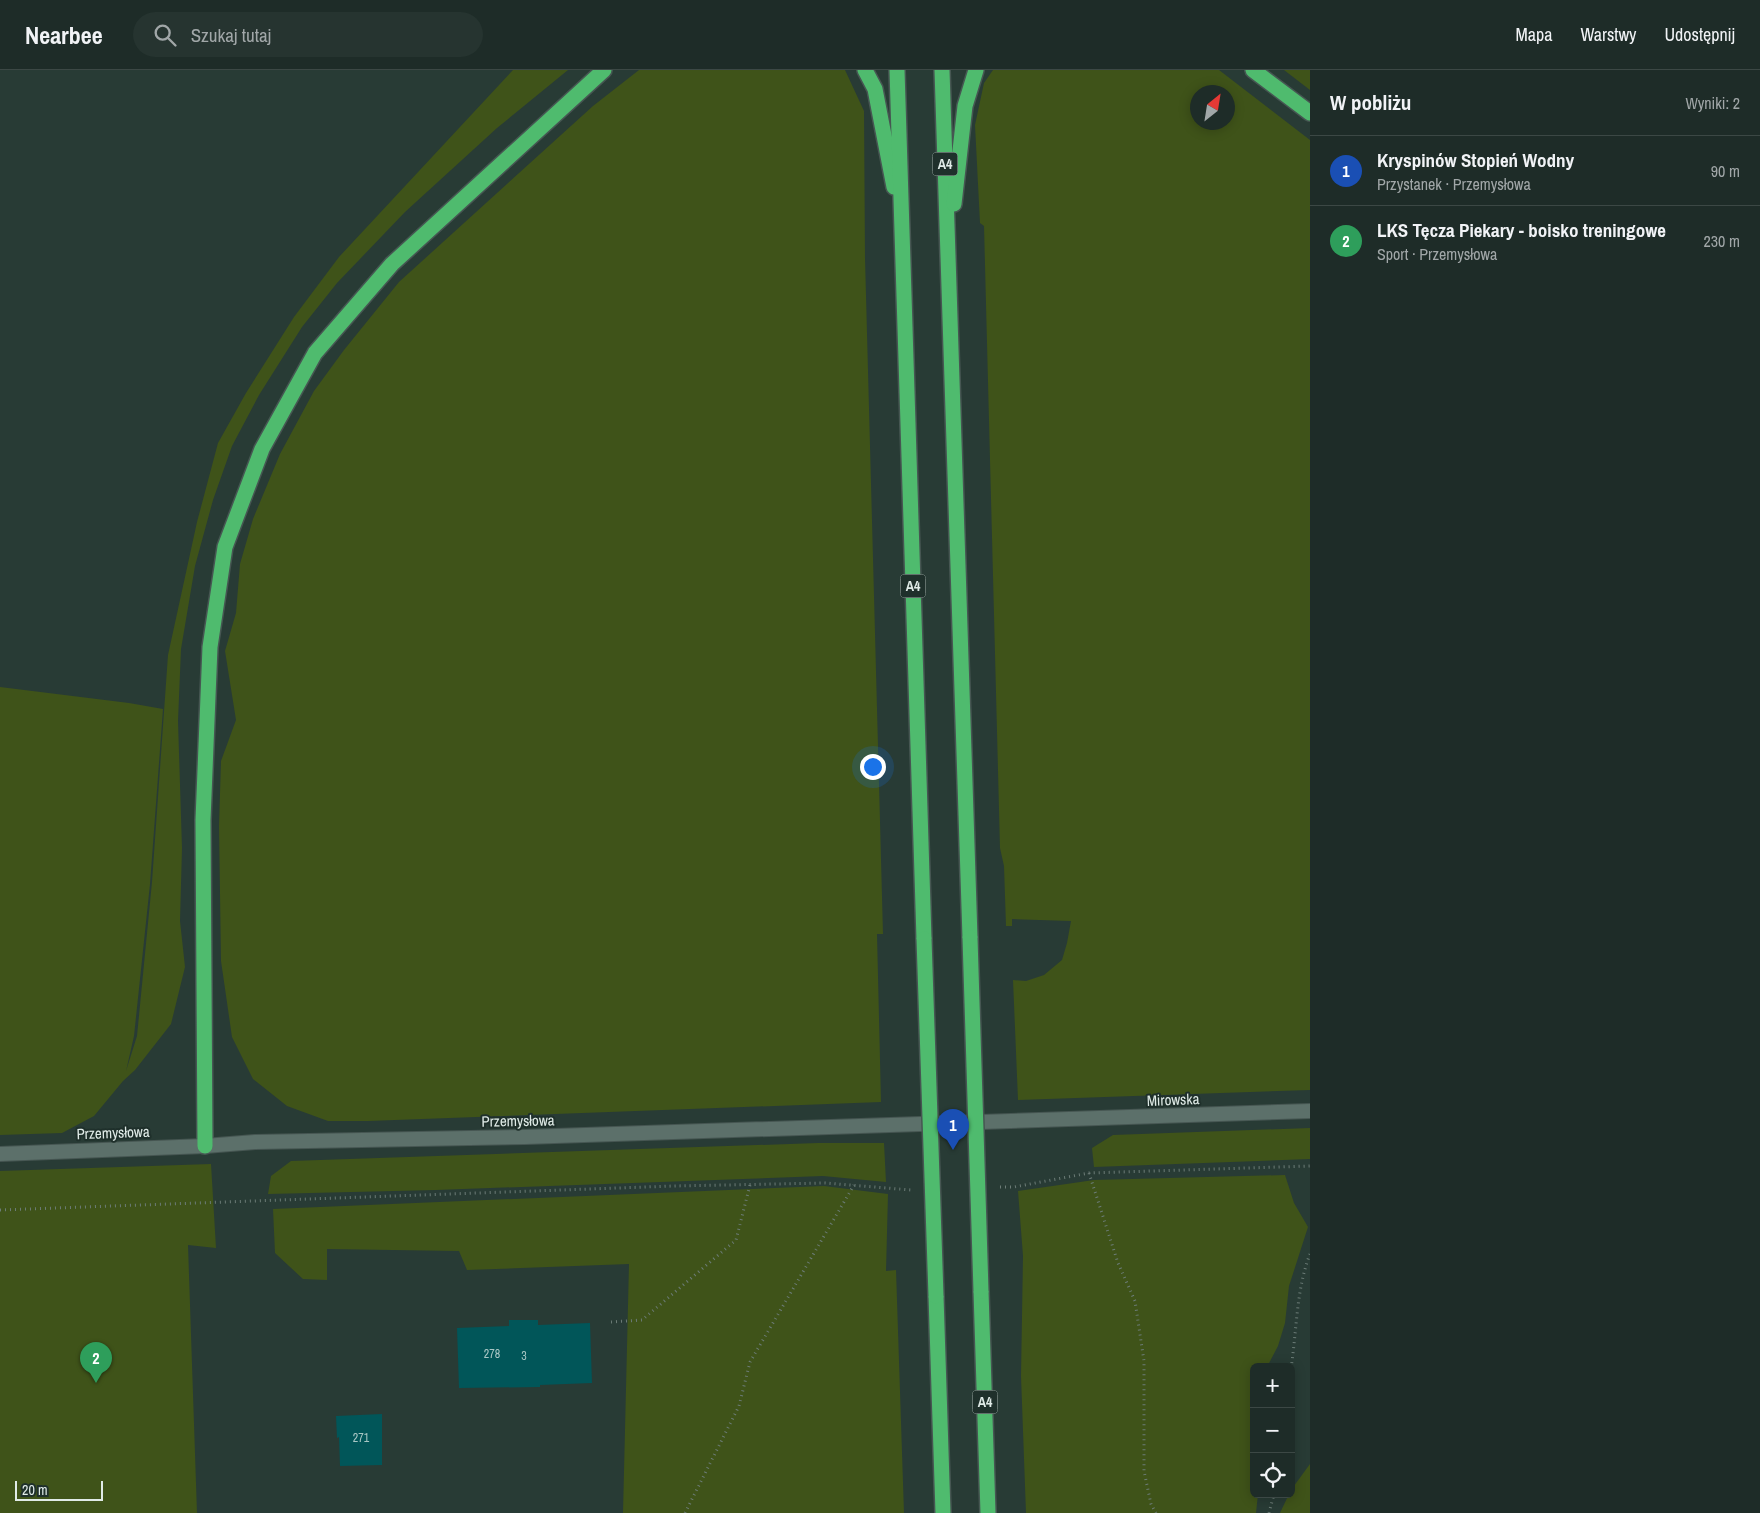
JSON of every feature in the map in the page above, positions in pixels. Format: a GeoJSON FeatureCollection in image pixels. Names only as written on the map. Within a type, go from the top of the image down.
{"type":"FeatureCollection","features":[{"type":"Feature","properties":{"kind":"highway"},"geometry":{"type":"LineString","coordinates":[[205,1146],[203,820],[210,647],[226,547],[262,449],[315,353],[392,264],[604,70]]}},
{"type":"Feature","properties":{"kind":"highway"},"geometry":{"type":"LineString","coordinates":[[865,70],[875,90],[902,233]]}},
{"type":"Feature","properties":{"kind":"highway","name":"A4"},"geometry":{"type":"LineString","coordinates":[[898,70],[943,1513]]}},
{"type":"Feature","properties":{"kind":"highway","name":"A4"},"geometry":{"type":"LineString","coordinates":[[942,70],[988,1513]]}},
{"type":"Feature","properties":{"kind":"highway"},"geometry":{"type":"LineString","coordinates":[[948,257],[965,106],[976,70]]}},
{"type":"Feature","properties":{"kind":"highway"},"geometry":{"type":"LineString","coordinates":[[1253,70],[1310,113]]}},
{"type":"Feature","properties":{"kind":"main road","name":"Mirowska"},"geometry":{"type":"LineString","coordinates":[[1037,1120],[1310,1111]]}},
{"type":"Feature","properties":{"kind":"main road","name":"Przemysłowa"},"geometry":{"type":"LineString","coordinates":[[0,1154],[205,1146],[255,1142],[534,1137],[1037,1120]]}},
{"type":"Feature","properties":{"kind":"path"},"geometry":{"type":"LineString","coordinates":[[995,1187],[1014,1187],[1089,1173],[1310,1166]]}},
{"type":"Feature","properties":{"kind":"path"},"geometry":{"type":"LineString","coordinates":[[1089,1173],[1118,1263],[1135,1301],[1144,1362],[1144,1471],[1151,1504],[1156,1513]]}},
{"type":"Feature","properties":{"kind":"path"},"geometry":{"type":"LineString","coordinates":[[0,1210],[674,1186],[825,1183],[920,1190]]}},
{"type":"Feature","properties":{"kind":"path"},"geometry":{"type":"LineString","coordinates":[[611,1322],[642,1320],[736,1240],[750,1185]]}},
{"type":"Feature","properties":{"kind":"path"},"geometry":{"type":"LineString","coordinates":[[685,1513],[739,1406],[750,1362],[854,1185]]}},
{"type":"Feature","properties":{"kind":"path"},"geometry":{"type":"LineString","coordinates":[[1292,1363],[1299,1296],[1310,1254]]}},
{"type":"Feature","properties":{"kind":"path"},"geometry":{"type":"LineString","coordinates":[[1268,1513],[1273,1498]]}},
{"type":"Feature","properties":{"kind":"green space"},"geometry":{"type":"Polygon","coordinates":[[[513,70],[568,70],[497,128],[405,212],[337,283],[302,327],[259,395],[232,446],[213,500],[195,566],[181,649],[178,721],[182,848],[180,921],[185,967],[171,1024],[135,1070],[123,1081],[94,1116],[62,1133],[0,1135],[0,687],[163,709],[150,884],[134,1036],[126,1071],[137,1036],[152,882],[168,655],[197,522],[218,443],[246,393],[294,317],[339,257],[513,70]]]}},
{"type":"Feature","properties":{"kind":"green space"},"geometry":{"type":"Polygon","coordinates":[[[639,70],[845,70],[864,111],[865,258],[883,934],[877,934],[881,1102],[328,1121],[287,1106],[253,1079],[232,1037],[221,961],[219,826],[221,761],[236,720],[225,651],[236,613],[240,564],[253,519],[280,454],[314,391],[344,350],[399,282],[593,106],[639,70]]]}},
{"type":"Feature","properties":{"kind":"green space"},"geometry":{"type":"Polygon","coordinates":[[[993,70],[1219,70],[1310,140],[1310,1090],[1018,1100],[1013,980],[1026,981],[1044,975],[1062,960],[1071,921],[1012,919],[1012,926],[1006,926],[1004,866],[1000,848],[984,226],[980,223],[975,125],[984,83],[993,70]]]}},
{"type":"Feature","properties":{"kind":"green space"},"geometry":{"type":"Polygon","coordinates":[[[1284,70],[1310,70],[1310,90],[1284,70]]]}},
{"type":"Feature","properties":{"kind":"green space"},"geometry":{"type":"Polygon","coordinates":[[[1310,1128],[1310,1159],[1094,1167],[1092,1148],[1113,1135],[1310,1128]]]}},
{"type":"Feature","properties":{"kind":"green space"},"geometry":{"type":"Polygon","coordinates":[[[818,1143],[884,1143],[886,1182],[823,1176],[268,1194],[271,1176],[291,1161],[818,1143]]]}},
{"type":"Feature","properties":{"kind":"green space"},"geometry":{"type":"Polygon","coordinates":[[[211,1164],[216,1248],[188,1245],[197,1513],[0,1513],[0,1171],[211,1164]]]}},
{"type":"Feature","properties":{"kind":"green space"},"geometry":{"type":"Polygon","coordinates":[[[1285,1175],[1294,1203],[1308,1227],[1289,1286],[1285,1323],[1278,1346],[1269,1363],[1250,1363],[1250,1498],[1258,1498],[1256,1513],[1026,1513],[1021,1376],[1023,1256],[1018,1191],[1094,1180],[1285,1175]]]}},
{"type":"Feature","properties":{"kind":"green space"},"geometry":{"type":"Polygon","coordinates":[[[824,1186],[888,1194],[886,1271],[896,1270],[904,1513],[623,1513],[629,1264],[467,1270],[459,1251],[327,1249],[327,1280],[303,1279],[275,1253],[273,1209],[824,1186]]]}},
{"type":"Feature","properties":{"kind":"green space"},"geometry":{"type":"Polygon","coordinates":[[[1310,1464],[1310,1513],[1280,1513],[1287,1498],[1295,1498],[1295,1485],[1310,1464]]]}},
{"type":"Feature","properties":{"kind":"building"},"geometry":{"type":"Polygon","coordinates":[[[509,1320],[538,1320],[538,1325],[590,1323],[592,1383],[540,1385],[540,1387],[459,1388],[457,1328],[509,1326],[509,1320]]]}},
{"type":"Feature","properties":{"kind":"building"},"geometry":{"type":"Polygon","coordinates":[[[382,1414],[382,1465],[340,1466],[336,1416],[382,1414]]]}},
{"type":"Feature","properties":{"kind":"place","name":"Kryspinów Stopień Wodny"},"geometry":{"type":"Point","coordinates":[953,1150]}},
{"type":"Feature","properties":{"kind":"place","name":"LKS Tęcza Piekary - boisko treningowe"},"geometry":{"type":"Point","coordinates":[96,1383]}}]}
